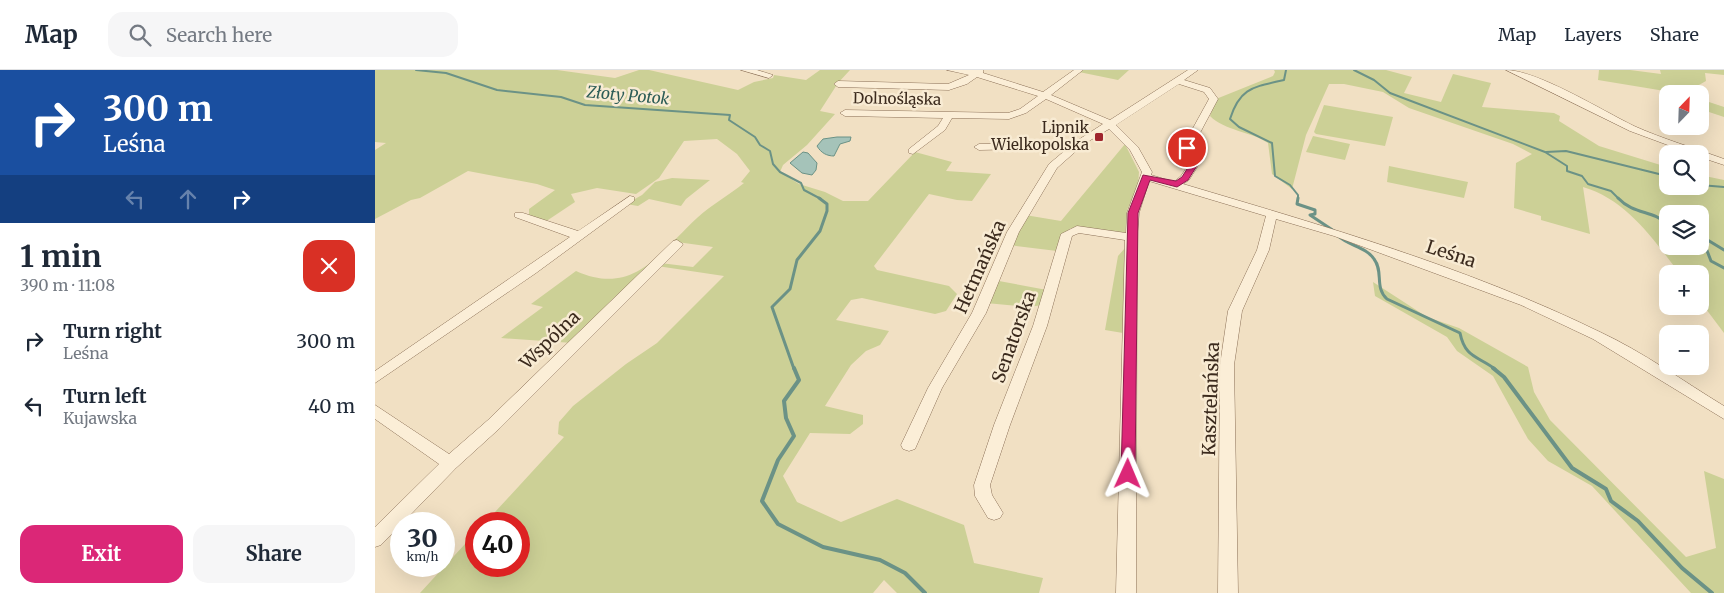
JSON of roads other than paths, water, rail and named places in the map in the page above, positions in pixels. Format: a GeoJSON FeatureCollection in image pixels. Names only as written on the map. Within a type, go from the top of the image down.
{"type":"FeatureCollection","features":[{"type":"Feature","properties":{"kind":"street"},"geometry":{"type":"LineString","coordinates":[[745,70],[769,75]]}},
{"type":"Feature","properties":{"kind":"street"},"geometry":{"type":"LineString","coordinates":[[951,70],[978,71],[982,76],[1044,95],[1085,111],[1122,134],[1135,149],[1145,166],[1147,177],[1133,213],[1131,236],[1126,593]]}},
{"type":"Feature","properties":{"kind":"street","name":"Dolnośląska"},"geometry":{"type":"LineString","coordinates":[[845,113],[1009,116],[1019,113],[1079,70]]}},
{"type":"Feature","properties":{"kind":"street","name":"Hetmańska"},"geometry":{"type":"LineString","coordinates":[[909,445],[935,388],[979,313],[1000,259],[1049,171],[1076,145],[1194,70]]}},
{"type":"Feature","properties":{"kind":"street"},"geometry":{"type":"LineString","coordinates":[[1510,70],[1535,80],[1633,129],[1724,162]]}},
{"type":"Feature","properties":{"kind":"street"},"geometry":{"type":"LineString","coordinates":[[839,84],[949,87],[964,82],[978,71]]}},
{"type":"Feature","properties":{"kind":"street"},"geometry":{"type":"LineString","coordinates":[[1177,184],[1185,178],[1196,161],[1187,148],[1214,99],[1207,90],[1178,81]]}},
{"type":"Feature","properties":{"kind":"street","name":"Dolnośląska"},"geometry":{"type":"LineString","coordinates":[[913,151],[942,128],[949,116]]}},
{"type":"Feature","properties":{"kind":"street"},"geometry":{"type":"LineString","coordinates":[[979,147],[1076,145]]}},
{"type":"Feature","properties":{"kind":"street","name":"Leśna"},"geometry":{"type":"LineString","coordinates":[[1147,177],[1177,184],[1333,232],[1472,280],[1598,336],[1724,413]]}},
{"type":"Feature","properties":{"kind":"street"},"geometry":{"type":"LineString","coordinates":[[375,378],[580,236],[630,199]]}},
{"type":"Feature","properties":{"kind":"street","name":"Kasztelańska"},"geometry":{"type":"LineString","coordinates":[[1229,593],[1227,365],[1235,311],[1263,250],[1272,213]]}},
{"type":"Feature","properties":{"kind":"street"},"geometry":{"type":"LineString","coordinates":[[519,215],[580,236]]}},
{"type":"Feature","properties":{"kind":"street","name":"Senatorska"},"geometry":{"type":"LineString","coordinates":[[994,513],[984,496],[982,485],[1046,308],[1060,252],[1067,234],[1077,229],[1131,236]]}},
{"type":"Feature","properties":{"kind":"street","name":"Wspólna"},"geometry":{"type":"LineString","coordinates":[[375,539],[450,463],[493,424],[677,244]]}},
{"type":"Feature","properties":{"kind":"street"},"geometry":{"type":"LineString","coordinates":[[375,411],[450,463]]}},
{"type":"Feature","properties":{"kind":"water"},"geometry":{"type":"Polygon","coordinates":[[[851,137],[850,141],[840,144],[834,156],[820,151],[817,146],[823,139],[851,137]]]}},
{"type":"Feature","properties":{"kind":"water"},"geometry":{"type":"Polygon","coordinates":[[[803,152],[808,153],[817,163],[816,170],[812,175],[802,173],[790,163],[803,152]]]}},
{"type":"Feature","properties":{"kind":"waterway","name":"Złoty Potok"},"geometry":{"type":"LineString","coordinates":[[416,70],[446,73],[497,90],[561,97],[585,105],[730,115],[729,120],[755,137],[760,145],[770,151],[773,164],[780,172],[801,183],[804,190],[821,199]]}},
{"type":"Feature","properties":{"kind":"waterway"},"geometry":{"type":"LineString","coordinates":[[1286,70],[1284,80],[1256,87],[1244,94],[1238,100],[1230,119],[1239,127],[1272,143],[1275,176],[1290,185],[1298,195],[1298,198]]}},
{"type":"Feature","properties":{"kind":"waterway"},"geometry":{"type":"LineString","coordinates":[[1354,70],[1374,80],[1390,93],[1545,152],[1567,166],[1567,171],[1582,176],[1588,184],[1611,191],[1618,198]]}},
{"type":"Feature","properties":{"kind":"waterway"},"geometry":{"type":"LineString","coordinates":[[1546,152],[1566,151],[1659,174]]}},
{"type":"Feature","properties":{"kind":"waterway"},"geometry":{"type":"LineString","coordinates":[[1709,186],[1724,187]]}},
{"type":"Feature","properties":{"kind":"waterway"},"geometry":{"type":"LineString","coordinates":[[794,369],[772,307],[790,289],[797,260],[820,231],[827,211],[827,204],[819,198]]}},
{"type":"Feature","properties":{"kind":"waterway"},"geometry":{"type":"LineString","coordinates":[[1298,198],[1297,204],[1315,210],[1315,214],[1310,215],[1334,231]]}},
{"type":"Feature","properties":{"kind":"waterway"},"geometry":{"type":"LineString","coordinates":[[1618,198],[1630,207],[1659,218]]}},
{"type":"Feature","properties":{"kind":"waterway"},"geometry":{"type":"LineString","coordinates":[[1338,236],[1371,255],[1377,264],[1381,290],[1387,299],[1460,333],[1462,341],[1469,352],[1495,369]]}},
{"type":"Feature","properties":{"kind":"waterway"},"geometry":{"type":"LineString","coordinates":[[1709,241],[1724,250]]}},
{"type":"Feature","properties":{"kind":"waterway"},"geometry":{"type":"LineString","coordinates":[[1709,255],[1711,261],[1724,268]]}},
{"type":"Feature","properties":{"kind":"waterway"},"geometry":{"type":"LineString","coordinates":[[794,368],[799,380],[784,401],[786,418],[794,436],[778,460],[762,501],[778,524],[823,547],[880,560],[905,573],[925,593]]}},
{"type":"Feature","properties":{"kind":"waterway"},"geometry":{"type":"LineString","coordinates":[[1493,368],[1504,377],[1572,468],[1606,489],[1611,501],[1638,521],[1682,568],[1712,593]]}},
{"type":"Feature","properties":{"kind":"place","name":"Lipnik Wielkopolska"},"geometry":{"type":"Point","coordinates":[1099,137]}}]}
